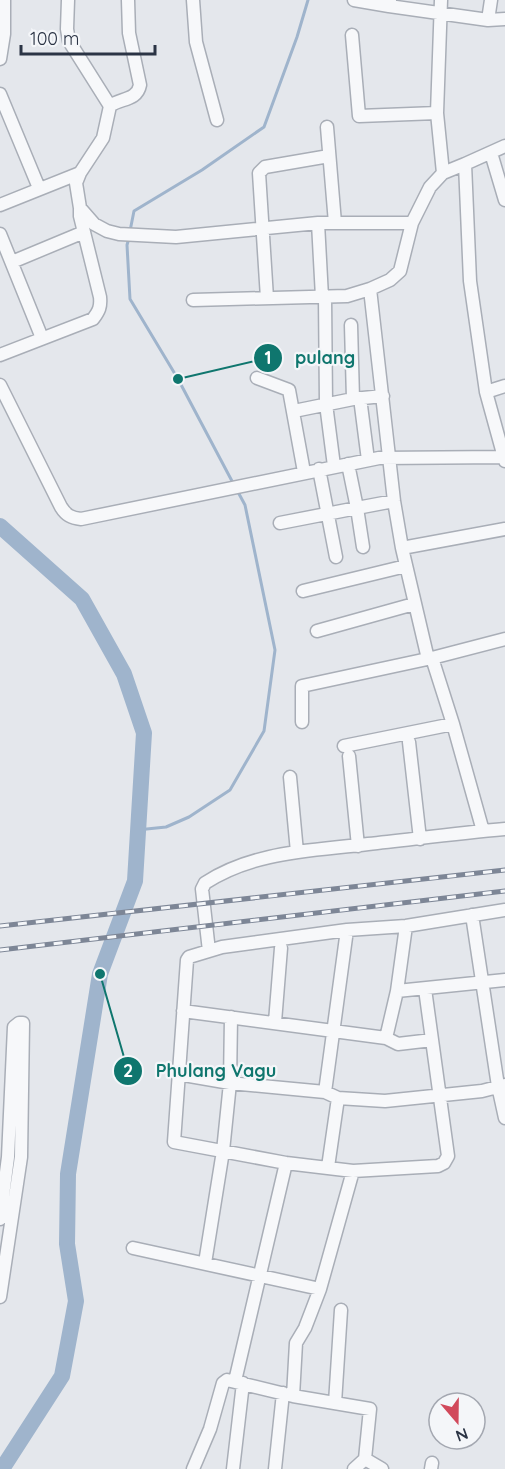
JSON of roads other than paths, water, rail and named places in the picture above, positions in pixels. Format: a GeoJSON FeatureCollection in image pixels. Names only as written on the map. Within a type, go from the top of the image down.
{"type":"FeatureCollection","features":[{"type":"Feature","properties":{"kind":"street"},"geometry":{"type":"LineString","coordinates":[[0,59],[4,34],[4,0]]}},
{"type":"Feature","properties":{"kind":"street"},"geometry":{"type":"LineString","coordinates":[[68,0],[69,41],[110,106]]}},
{"type":"Feature","properties":{"kind":"street"},"geometry":{"type":"LineString","coordinates":[[0,355],[93,318],[99,312],[100,297],[84,232],[76,183],[103,138],[110,106],[134,96],[139,90],[140,85],[129,33],[128,0]]}},
{"type":"Feature","properties":{"kind":"street"},"geometry":{"type":"LineString","coordinates":[[192,0],[196,42],[217,120]]}},
{"type":"Feature","properties":{"kind":"street"},"geometry":{"type":"LineString","coordinates":[[354,0],[440,6],[488,20],[505,20]]}},
{"type":"Feature","properties":{"kind":"street"},"geometry":{"type":"LineString","coordinates":[[488,20],[491,0]]}},
{"type":"Feature","properties":{"kind":"street"},"geometry":{"type":"LineString","coordinates":[[440,6],[437,113],[443,173]]}},
{"type":"Feature","properties":{"kind":"street"},"geometry":{"type":"LineString","coordinates":[[352,35],[359,116],[437,113]]}},
{"type":"Feature","properties":{"kind":"street"},"geometry":{"type":"LineString","coordinates":[[0,94],[39,189]]}},
{"type":"Feature","properties":{"kind":"street"},"geometry":{"type":"LineString","coordinates":[[327,127],[335,223]]}},
{"type":"Feature","properties":{"kind":"street"},"geometry":{"type":"LineString","coordinates":[[193,300],[347,296],[390,280],[400,271],[412,223],[430,187],[443,173],[505,146]]}},
{"type":"Feature","properties":{"kind":"street"},"geometry":{"type":"LineString","coordinates":[[491,153],[505,200]]}},
{"type":"Feature","properties":{"kind":"street"},"geometry":{"type":"LineString","coordinates":[[267,298],[259,173],[265,167],[329,156]]}},
{"type":"Feature","properties":{"kind":"street"},"geometry":{"type":"LineString","coordinates":[[0,385],[61,507],[73,518],[81,519],[368,460],[390,457],[505,458],[486,392],[470,280],[465,164]]}},
{"type":"Feature","properties":{"kind":"street"},"geometry":{"type":"LineString","coordinates":[[0,205],[80,173]]}},
{"type":"Feature","properties":{"kind":"street"},"geometry":{"type":"LineString","coordinates":[[80,208],[94,224],[107,231],[119,234],[176,237],[318,223],[412,223]]}},
{"type":"Feature","properties":{"kind":"street"},"geometry":{"type":"LineString","coordinates":[[318,223],[326,404],[334,466]]}},
{"type":"Feature","properties":{"kind":"street"},"geometry":{"type":"LineString","coordinates":[[12,262],[84,232]]}},
{"type":"Feature","properties":{"kind":"street"},"geometry":{"type":"LineString","coordinates":[[0,234],[42,338]]}},
{"type":"Feature","properties":{"kind":"street"},"geometry":{"type":"LineString","coordinates":[[370,289],[394,501],[402,548],[414,604],[453,724],[483,831]]}},
{"type":"Feature","properties":{"kind":"street"},"geometry":{"type":"LineString","coordinates":[[351,325],[357,399],[368,460]]}},
{"type":"Feature","properties":{"kind":"street"},"geometry":{"type":"LineString","coordinates":[[257,378],[289,390],[304,472]]}},
{"type":"Feature","properties":{"kind":"street"},"geometry":{"type":"LineString","coordinates":[[486,392],[505,386]]}},
{"type":"Feature","properties":{"kind":"street"},"geometry":{"type":"LineString","coordinates":[[294,411],[383,396]]}},
{"type":"Feature","properties":{"kind":"street"},"geometry":{"type":"LineString","coordinates":[[348,464],[363,547]]}},
{"type":"Feature","properties":{"kind":"street"},"geometry":{"type":"LineString","coordinates":[[319,469],[336,557]]}},
{"type":"Feature","properties":{"kind":"street"},"geometry":{"type":"LineString","coordinates":[[280,523],[394,501]]}},
{"type":"Feature","properties":{"kind":"street"},"geometry":{"type":"LineString","coordinates":[[402,548],[505,529]]}},
{"type":"Feature","properties":{"kind":"street"},"geometry":{"type":"LineString","coordinates":[[303,591],[406,566]]}},
{"type":"Feature","properties":{"kind":"street"},"geometry":{"type":"LineString","coordinates":[[317,631],[414,604]]}},
{"type":"Feature","properties":{"kind":"street"},"geometry":{"type":"LineString","coordinates":[[302,722],[302,686],[430,659],[505,639]]}},
{"type":"Feature","properties":{"kind":"street"},"geometry":{"type":"LineString","coordinates":[[358,846],[347,751],[453,724]]}},
{"type":"Feature","properties":{"kind":"street"},"geometry":{"type":"LineString","coordinates":[[409,742],[420,839]]}},
{"type":"Feature","properties":{"kind":"street"},"geometry":{"type":"LineString","coordinates":[[290,777],[297,852]]}},
{"type":"Feature","properties":{"kind":"street"},"geometry":{"type":"LineString","coordinates":[[209,951],[202,889],[205,883],[240,864],[297,852],[505,829]]}},
{"type":"Feature","properties":{"kind":"street"},"geometry":{"type":"LineString","coordinates":[[425,988],[448,1156],[444,1163],[438,1166],[353,1171],[286,1163],[174,1142],[187,960],[192,955],[222,947],[347,930],[406,926],[505,910]]}},
{"type":"Feature","properties":{"kind":"street"},"geometry":{"type":"LineString","coordinates":[[472,915],[502,1086],[505,1118]]}},
{"type":"Feature","properties":{"kind":"street"},"geometry":{"type":"LineString","coordinates":[[386,1038],[397,991],[406,926]]}},
{"type":"Feature","properties":{"kind":"street"},"geometry":{"type":"LineString","coordinates":[[325,1092],[347,930]]}},
{"type":"Feature","properties":{"kind":"street"},"geometry":{"type":"LineString","coordinates":[[275,1022],[281,948]]}},
{"type":"Feature","properties":{"kind":"street"},"geometry":{"type":"LineString","coordinates":[[397,991],[505,980]]}},
{"type":"Feature","properties":{"kind":"street"},"geometry":{"type":"LineString","coordinates":[[183,1011],[386,1038],[398,1044],[432,1040]]}},
{"type":"Feature","properties":{"kind":"street"},"geometry":{"type":"LineString","coordinates":[[206,1263],[223,1151],[230,1083],[231,1017]]}},
{"type":"Feature","properties":{"kind":"street"},"geometry":{"type":"LineString","coordinates":[[0,1219],[8,1157],[14,1027],[23,1023],[21,1157],[0,1297]]}},
{"type":"Feature","properties":{"kind":"street"},"geometry":{"type":"LineString","coordinates":[[178,1074],[230,1083],[325,1092],[338,1098],[385,1101],[482,1091],[502,1086]]}},
{"type":"Feature","properties":{"kind":"street"},"geometry":{"type":"LineString","coordinates":[[328,1167],[338,1098]]}},
{"type":"Feature","properties":{"kind":"street"},"geometry":{"type":"LineString","coordinates":[[233,1469],[239,1382],[259,1275],[286,1163]]}},
{"type":"Feature","properties":{"kind":"street"},"geometry":{"type":"LineString","coordinates":[[275,1469],[296,1343],[305,1328],[320,1289],[353,1171]]}},
{"type":"Feature","properties":{"kind":"street"},"geometry":{"type":"LineString","coordinates":[[133,1248],[320,1289]]}},
{"type":"Feature","properties":{"kind":"street"},"geometry":{"type":"LineString","coordinates":[[335,1403],[340,1310]]}},
{"type":"Feature","properties":{"kind":"street"},"geometry":{"type":"LineString","coordinates":[[193,1469],[210,1429],[223,1383],[227,1380],[370,1409],[365,1459],[354,1469]]}},
{"type":"Feature","properties":{"kind":"street"},"geometry":{"type":"LineString","coordinates":[[365,1459],[382,1469]]}},
{"type":"Feature","properties":{"kind":"waterway"},"geometry":{"type":"LineString","coordinates":[[130,231],[134,211],[202,170],[264,127],[308,0]]}},
{"type":"Feature","properties":{"kind":"waterway"},"geometry":{"type":"LineString","coordinates":[[129,238],[127,245],[130,299],[178,379],[233,483]]}},
{"type":"Feature","properties":{"kind":"waterway"},"geometry":{"type":"LineString","coordinates":[[137,830],[166,827],[189,817],[230,790],[264,731],[275,650],[245,505],[238,492]]}},
{"type":"Feature","properties":{"kind":"waterway"},"geometry":{"type":"LineString","coordinates":[[0,526],[82,599],[124,674],[144,733],[135,881],[100,974],[68,1174],[67,1244],[76,1301],[62,1376],[2,1469]]}},
{"type":"Feature","properties":{"kind":"railway"},"geometry":{"type":"LineString","coordinates":[[0,926],[505,870]]}},
{"type":"Feature","properties":{"kind":"railway"},"geometry":{"type":"LineString","coordinates":[[0,950],[505,891]]}},
{"type":"Feature","properties":{"kind":"place","name":"pulang"},"geometry":{"type":"Point","coordinates":[178,379]}},
{"type":"Feature","properties":{"kind":"place","name":"Phulang Vagu"},"geometry":{"type":"Point","coordinates":[100,974]}}]}
